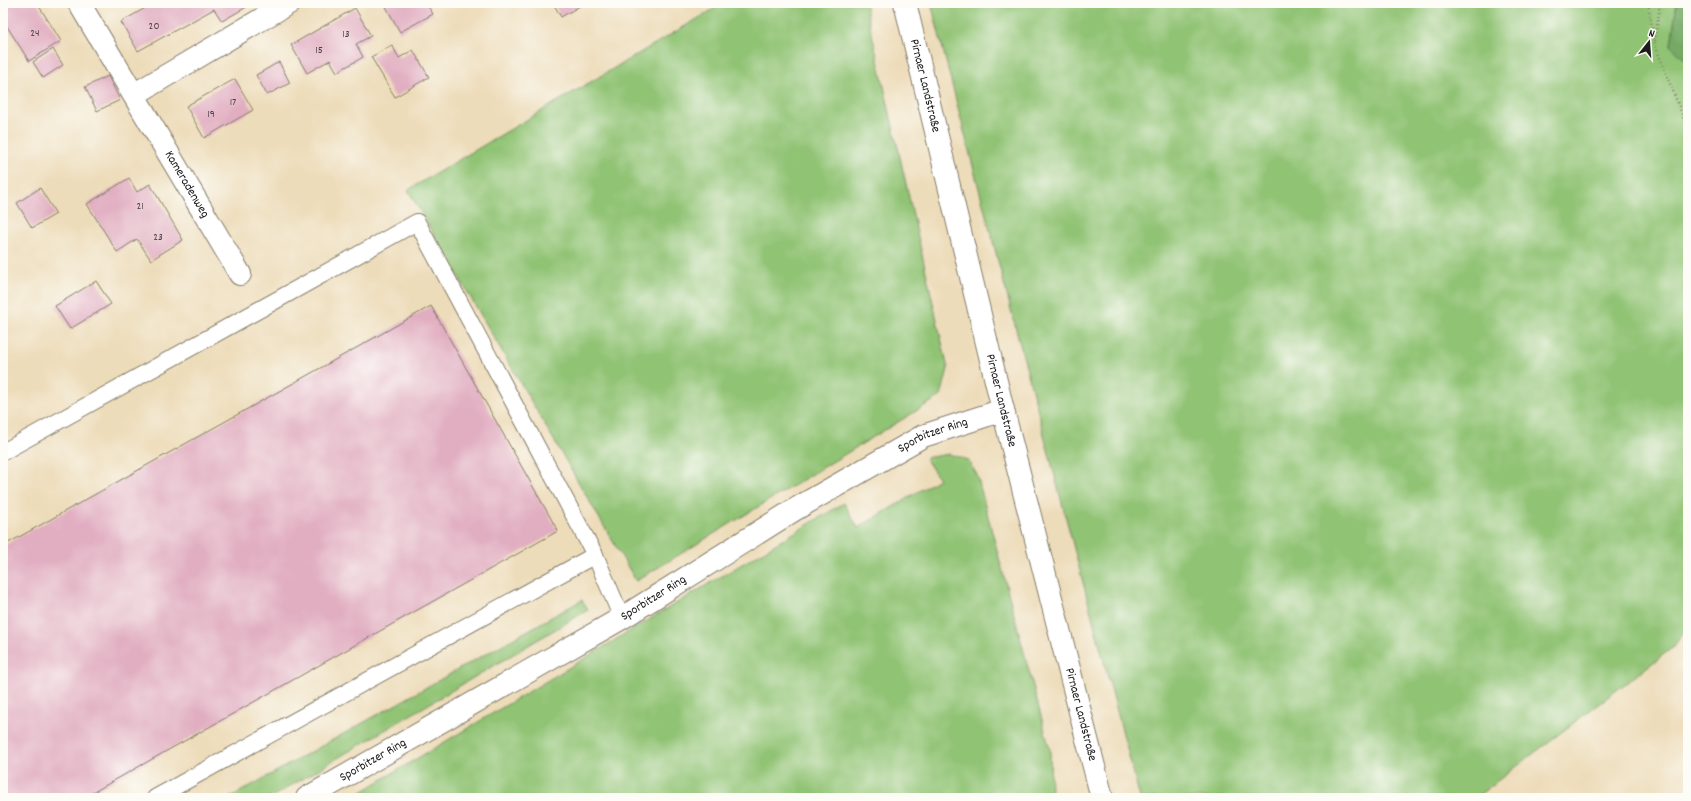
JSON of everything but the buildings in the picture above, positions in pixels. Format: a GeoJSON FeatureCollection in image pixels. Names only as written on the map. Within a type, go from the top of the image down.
{"type":"FeatureCollection","features":[{"type":"Feature","properties":{"kind":"street","name":"Kameradenweg"},"geometry":{"type":"LineString","coordinates":[[79,3],[135,94],[240,274]]}},
{"type":"Feature","properties":{"kind":"street"},"geometry":{"type":"LineString","coordinates":[[135,94],[289,3]]}},
{"type":"Feature","properties":{"kind":"street","name":"Pirnaer Landstraße"},"geometry":{"type":"LineString","coordinates":[[905,3],[1003,410],[1102,798]]}},
{"type":"Feature","properties":{"kind":"street","name":"Sporbitzer Ring"},"geometry":{"type":"LineString","coordinates":[[308,798],[622,618],[794,510],[923,436],[1003,410]]}},
{"type":"Feature","properties":{"kind":"lane"},"geometry":{"type":"LineString","coordinates":[[3,452],[417,222],[595,555],[622,618]]}},
{"type":"Feature","properties":{"kind":"lane"},"geometry":{"type":"LineString","coordinates":[[155,798],[595,555]]}},
{"type":"Feature","properties":{"kind":"path"},"geometry":{"type":"LineString","coordinates":[[1648,3],[1655,45],[1688,130]]}},
{"type":"Feature","properties":{"kind":"path"},"geometry":{"type":"LineString","coordinates":[[1655,45],[1660,3]]}},
{"type":"Feature","properties":{"kind":"green space"},"geometry":{"type":"Polygon","coordinates":[[[724,3],[865,3],[948,369],[941,396],[636,581],[408,190],[724,3]]]}},
{"type":"Feature","properties":{"kind":"green space"},"geometry":{"type":"Polygon","coordinates":[[[931,3],[1677,3],[1671,46],[1688,63],[1688,628],[1672,648],[1475,798],[1140,798],[931,3]]]}},
{"type":"Feature","properties":{"kind":"green space"},"geometry":{"type":"Polygon","coordinates":[[[1677,3],[1688,3],[1688,63],[1671,46],[1677,3]]]}},
{"type":"Feature","properties":{"kind":"green space"},"geometry":{"type":"Polygon","coordinates":[[[949,454],[968,460],[977,475],[1050,750],[1051,798],[351,798],[844,503],[858,528],[939,479],[925,458],[949,454]]]}},
{"type":"Feature","properties":{"kind":"green space"},"geometry":{"type":"Polygon","coordinates":[[[582,600],[588,610],[270,798],[229,798],[582,600]]]}}]}
